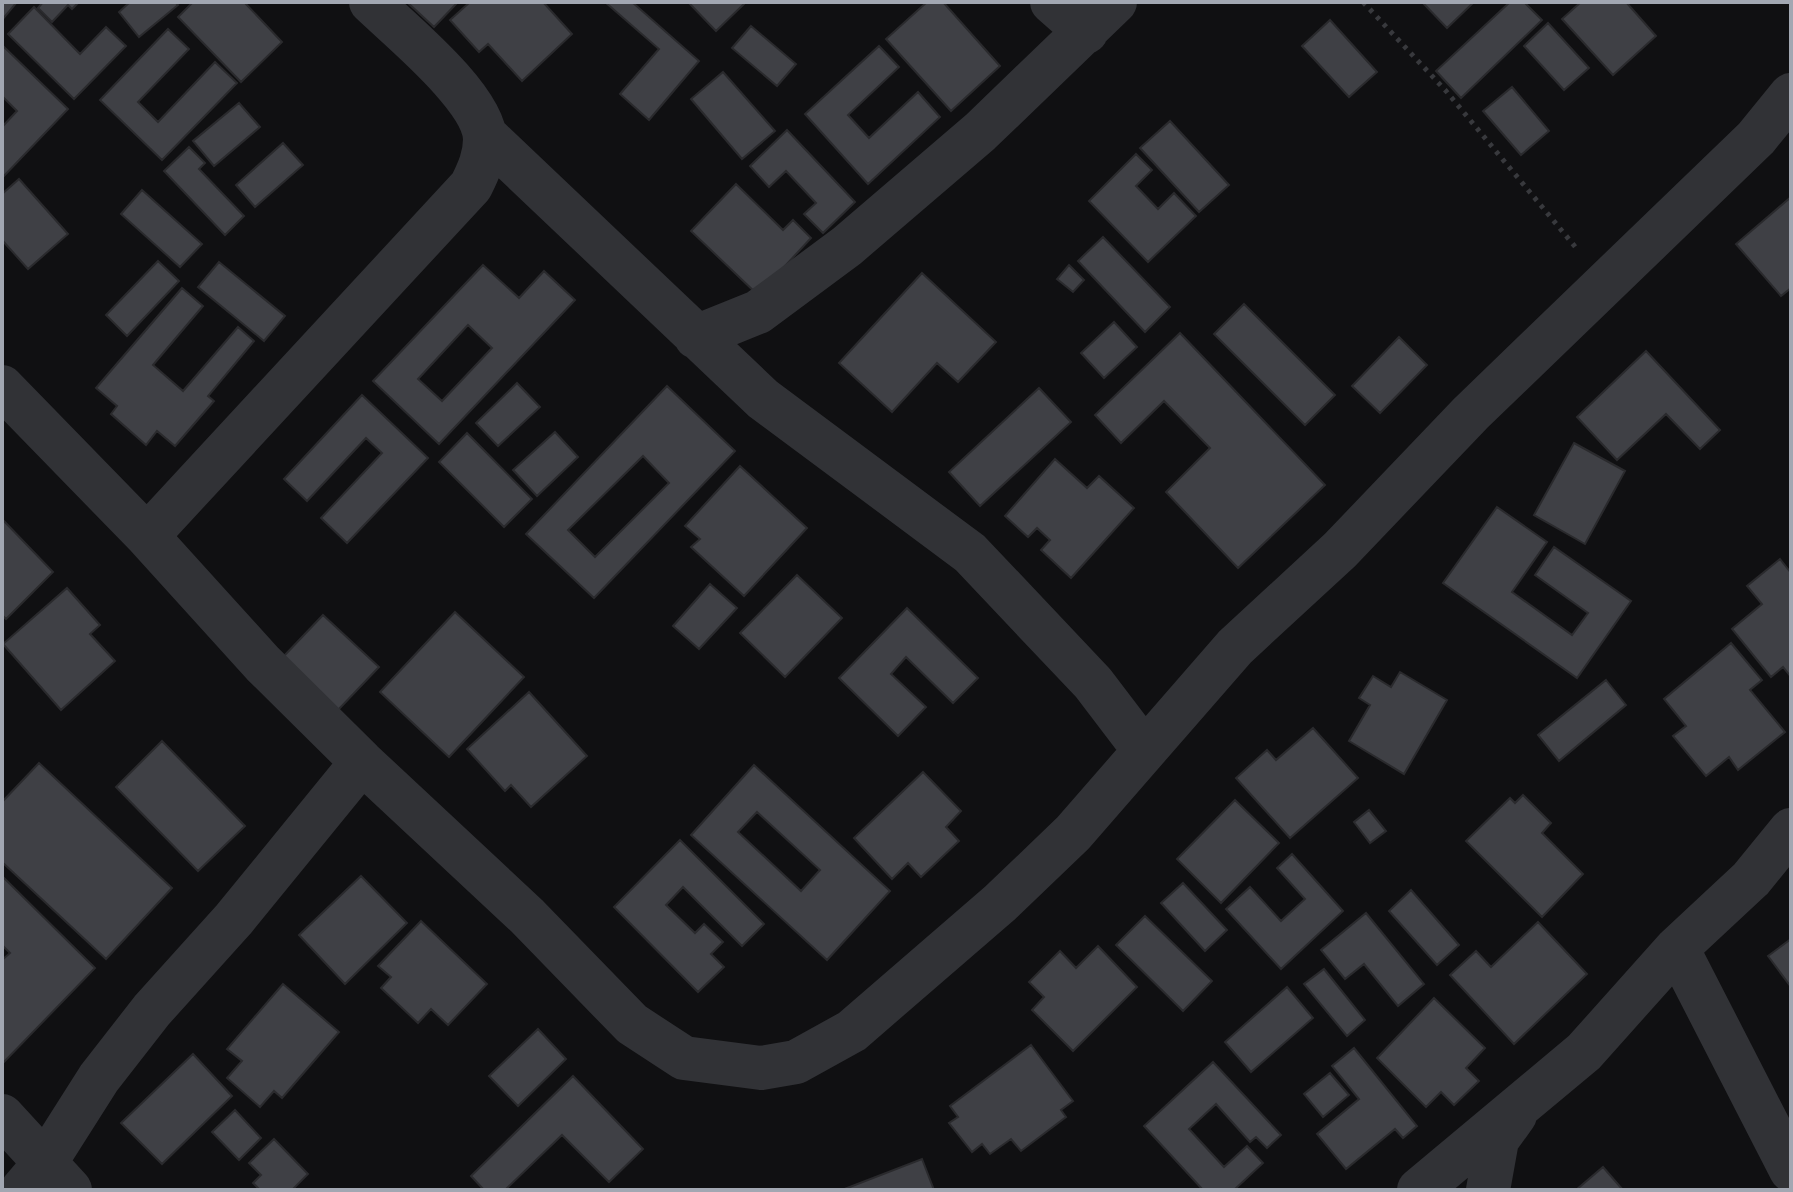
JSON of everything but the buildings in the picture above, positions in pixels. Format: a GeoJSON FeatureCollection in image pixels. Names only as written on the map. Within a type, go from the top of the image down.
{"type":"FeatureCollection","features":[{"type":"Feature","properties":{"kind":"street"},"geometry":{"type":"LineString","coordinates":[[371,2],[471,103],[485,135],[763,399],[970,553],[1093,683],[1144,750]]}},
{"type":"Feature","properties":{"kind":"street"},"geometry":{"type":"LineString","coordinates":[[696,337],[758,312],[793,289],[980,132],[1100,17],[1052,2]]}},
{"type":"Feature","properties":{"kind":"street"},"geometry":{"type":"LineString","coordinates":[[2,387],[147,536],[263,664],[362,762],[527,916],[632,1024],[684,1058],[761,1068],[796,1062],[852,1031],[927,969],[1073,833],[1235,647],[1340,550],[1471,413],[1756,138],[1791,95]]}},
{"type":"Feature","properties":{"kind":"street"},"geometry":{"type":"LineString","coordinates":[[147,536],[471,186],[483,162],[485,135]]}},
{"type":"Feature","properties":{"kind":"street"},"geometry":{"type":"LineString","coordinates":[[2,1116],[45,1181],[99,1078],[362,762]]}},
{"type":"Feature","properties":{"kind":"street"},"geometry":{"type":"LineString","coordinates":[[1419,1190],[1584,1052],[1677,948],[1751,879],[1791,830]]}},
{"type":"Feature","properties":{"kind":"street"},"geometry":{"type":"LineString","coordinates":[[1677,948],[1791,1170]]}},
{"type":"Feature","properties":{"kind":"street"},"geometry":{"type":"LineString","coordinates":[[1488,1190],[1497,1140],[1527,1098]]}},
{"type":"Feature","properties":{"kind":"path"},"geometry":{"type":"LineString","coordinates":[[1363,2],[1446,91],[1604,283]]}}]}
